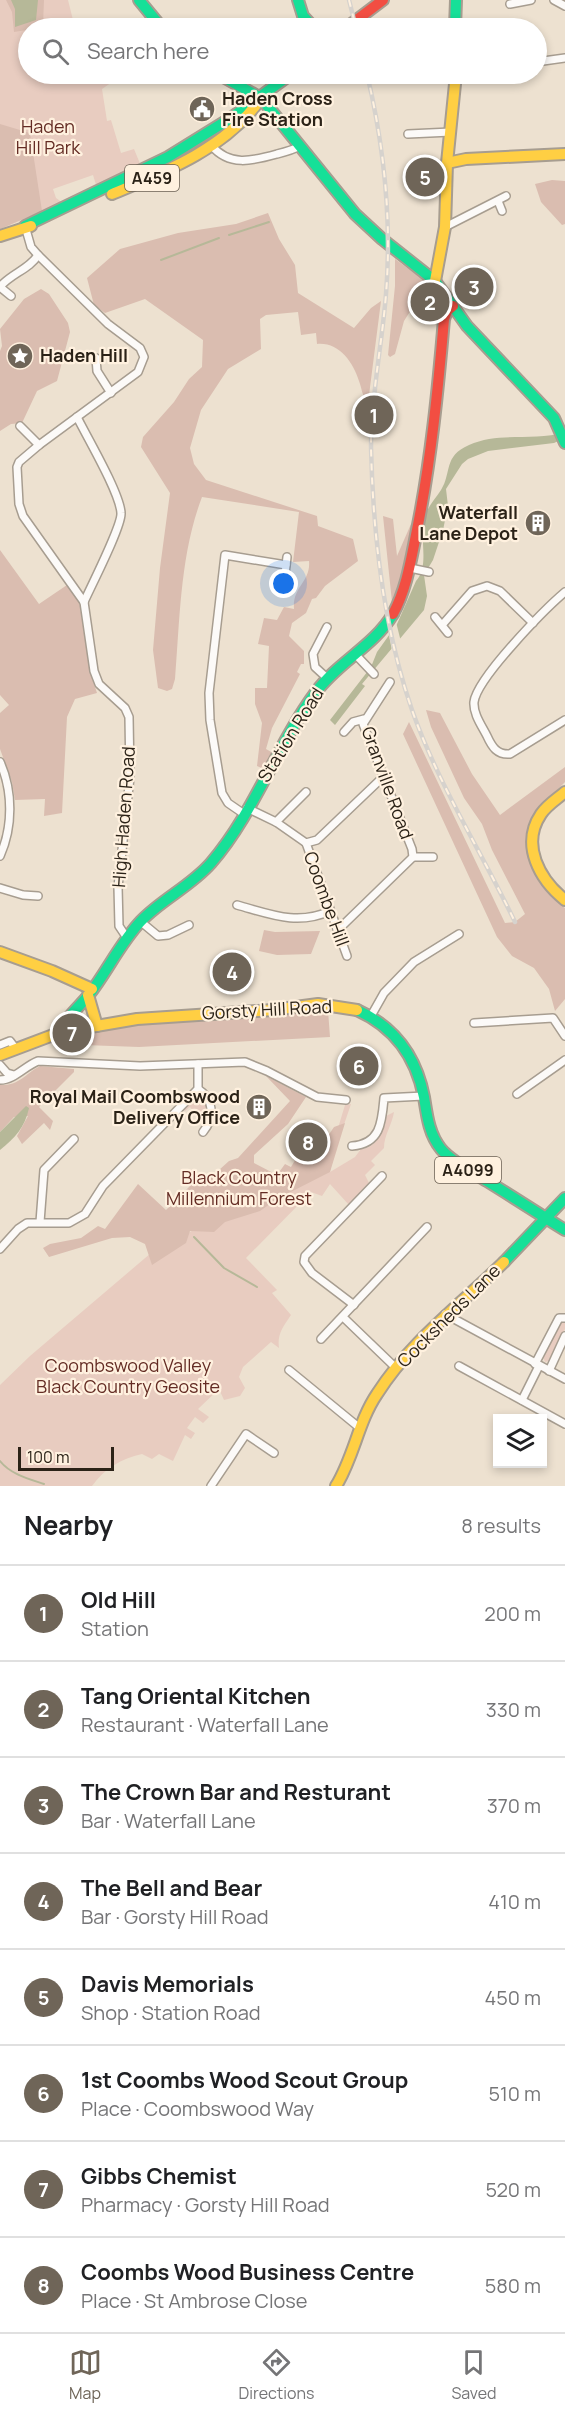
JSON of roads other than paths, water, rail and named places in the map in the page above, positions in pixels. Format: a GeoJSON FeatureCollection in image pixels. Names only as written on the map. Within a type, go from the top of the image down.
{"type":"FeatureCollection","features":[{"type":"Feature","properties":{"kind":"street"},"geometry":{"type":"LineString","coordinates":[[139,0],[154,18]]}},
{"type":"Feature","properties":{"kind":"street"},"geometry":{"type":"LineString","coordinates":[[298,0],[305,18]]}},
{"type":"Feature","properties":{"kind":"street"},"geometry":{"type":"LineString","coordinates":[[359,18],[383,0]]}},
{"type":"Feature","properties":{"kind":"street"},"geometry":{"type":"LineString","coordinates":[[455,18],[456,0]]}},
{"type":"Feature","properties":{"kind":"street"},"geometry":{"type":"LineString","coordinates":[[510,4],[531,0]]}},
{"type":"Feature","properties":{"kind":"street"},"geometry":{"type":"LineString","coordinates":[[554,0],[565,6]]}},
{"type":"Feature","properties":{"kind":"street"},"geometry":{"type":"LineString","coordinates":[[547,61],[565,58]]}},
{"type":"Feature","properties":{"kind":"street"},"geometry":{"type":"LineString","coordinates":[[236,84],[261,98],[355,214],[382,239],[435,280],[488,349],[545,407],[559,425],[565,443]]}},
{"type":"Feature","properties":{"kind":"street","name":"A459"},"geometry":{"type":"LineString","coordinates":[[0,236],[150,168],[208,134],[278,84]]}},
{"type":"Feature","properties":{"kind":"street"},"geometry":{"type":"LineString","coordinates":[[435,280],[445,226],[447,163],[455,84]]}},
{"type":"Feature","properties":{"kind":"street","name":"A459"},"geometry":{"type":"LineString","coordinates":[[25,226],[36,225],[152,178],[211,145],[252,113],[261,98]]}},
{"type":"Feature","properties":{"kind":"street"},"geometry":{"type":"LineString","coordinates":[[408,134],[451,132]]}},
{"type":"Feature","properties":{"kind":"street"},"geometry":{"type":"LineString","coordinates":[[211,145],[226,159],[239,161],[255,160],[300,146]]}},
{"type":"Feature","properties":{"kind":"street"},"geometry":{"type":"LineString","coordinates":[[447,163],[466,159],[565,154]]}},
{"type":"Feature","properties":{"kind":"street"},"geometry":{"type":"LineString","coordinates":[[445,226],[506,196]]}},
{"type":"Feature","properties":{"kind":"street"},"geometry":{"type":"LineString","coordinates":[[498,201],[502,211]]}},
{"type":"Feature","properties":{"kind":"street","name":"High Haden Road"},"geometry":{"type":"LineString","coordinates":[[25,226],[31,247],[38,255],[108,324],[142,352],[143,362],[138,372],[39,445],[19,462],[17,467],[21,511],[84,602],[94,671],[99,684],[125,708],[129,717],[130,777],[118,887],[119,926],[128,938]]}},
{"type":"Feature","properties":{"kind":"street"},"geometry":{"type":"LineString","coordinates":[[11,296],[0,287],[7,278],[34,262],[38,255]]}},
{"type":"Feature","properties":{"kind":"street","name":"Station Road"},"geometry":{"type":"LineString","coordinates":[[61,1032],[63,1023],[90,992],[140,921],[181,891],[212,863],[229,840],[286,738],[327,678],[390,619],[397,607],[413,568],[431,447],[444,319],[447,311],[453,306]]}},
{"type":"Feature","properties":{"kind":"street"},"geometry":{"type":"LineString","coordinates":[[96,358],[97,371],[111,393]]}},
{"type":"Feature","properties":{"kind":"street"},"geometry":{"type":"LineString","coordinates":[[77,417],[117,498],[121,513],[118,527],[84,602]]}},
{"type":"Feature","properties":{"kind":"street"},"geometry":{"type":"LineString","coordinates":[[20,426],[39,445]]}},
{"type":"Feature","properties":{"kind":"street"},"geometry":{"type":"LineString","coordinates":[[285,574],[286,561],[225,555],[210,668],[210,720],[222,793],[228,803],[276,822],[306,843],[317,840],[383,777]]}},
{"type":"Feature","properties":{"kind":"street"},"geometry":{"type":"LineString","coordinates":[[413,568],[429,572]]}},
{"type":"Feature","properties":{"kind":"street"},"geometry":{"type":"LineString","coordinates":[[443,624],[472,591],[487,586],[500,591],[533,623]]}},
{"type":"Feature","properties":{"kind":"street"},"geometry":{"type":"LineString","coordinates":[[565,592],[533,623],[477,694],[474,702],[475,712],[492,747],[504,754],[510,754],[565,720]]}},
{"type":"Feature","properties":{"kind":"street"},"geometry":{"type":"LineString","coordinates":[[435,617],[448,633]]}},
{"type":"Feature","properties":{"kind":"street"},"geometry":{"type":"LineString","coordinates":[[327,627],[313,654],[315,667],[327,678]]}},
{"type":"Feature","properties":{"kind":"street"},"geometry":{"type":"LineString","coordinates":[[355,654],[374,674]]}},
{"type":"Feature","properties":{"kind":"street","name":"Granville Road"},"geometry":{"type":"LineString","coordinates":[[390,682],[364,719],[364,731],[412,849],[413,857]]}},
{"type":"Feature","properties":{"kind":"street"},"geometry":{"type":"LineString","coordinates":[[344,732],[353,722],[364,719]]}},
{"type":"Feature","properties":{"kind":"street"},"geometry":{"type":"LineString","coordinates":[[0,762],[5,773],[10,808],[5,845],[0,856]]}},
{"type":"Feature","properties":{"kind":"street"},"geometry":{"type":"LineString","coordinates":[[276,822],[306,792]]}},
{"type":"Feature","properties":{"kind":"street"},"geometry":{"type":"LineString","coordinates":[[565,792],[548,806],[539,818],[533,841],[535,861],[540,874],[547,884],[565,900]]}},
{"type":"Feature","properties":{"kind":"street"},"geometry":{"type":"LineString","coordinates":[[290,794],[297,799]]}},
{"type":"Feature","properties":{"kind":"street","name":"Coombe Hill"},"geometry":{"type":"LineString","coordinates":[[306,843],[347,956]]}},
{"type":"Feature","properties":{"kind":"street","name":"Granville Road"},"geometry":{"type":"LineString","coordinates":[[337,928],[343,925],[413,857],[433,857]]}},
{"type":"Feature","properties":{"kind":"street"},"geometry":{"type":"LineString","coordinates":[[0,888],[23,895],[38,896]]}},
{"type":"Feature","properties":{"kind":"street"},"geometry":{"type":"LineString","coordinates":[[237,905],[296,920],[308,919],[330,911]]}},
{"type":"Feature","properties":{"kind":"street"},"geometry":{"type":"LineString","coordinates":[[140,921],[158,936],[168,935],[189,925]]}},
{"type":"Feature","properties":{"kind":"street"},"geometry":{"type":"LineString","coordinates":[[371,1016],[384,993],[414,962],[459,934]]}},
{"type":"Feature","properties":{"kind":"street"},"geometry":{"type":"LineString","coordinates":[[0,952],[52,971],[90,992],[97,1026]]}},
{"type":"Feature","properties":{"kind":"street","name":"Gorsty Hill Road"},"geometry":{"type":"LineString","coordinates":[[61,1032],[137,1018],[273,1010],[318,1004],[343,1006],[371,1016],[392,1032],[406,1050],[418,1073],[430,1131],[441,1150],[545,1219]]}},
{"type":"Feature","properties":{"kind":"street"},"geometry":{"type":"LineString","coordinates":[[474,1023],[553,1018],[565,1036]]}},
{"type":"Feature","properties":{"kind":"street","name":"A4099"},"geometry":{"type":"LineString","coordinates":[[0,1055],[61,1032]]}},
{"type":"Feature","properties":{"kind":"street"},"geometry":{"type":"LineString","coordinates":[[0,1045],[10,1041],[16,1049]]}},
{"type":"Feature","properties":{"kind":"street"},"geometry":{"type":"LineString","coordinates":[[517,1094],[565,1060]]}},
{"type":"Feature","properties":{"kind":"street"},"geometry":{"type":"LineString","coordinates":[[0,1080],[11,1078],[38,1061],[140,1066],[245,1062],[276,1075],[317,1097],[346,1100]]}},
{"type":"Feature","properties":{"kind":"street"},"geometry":{"type":"LineString","coordinates":[[0,1249],[18,1229],[27,1223],[69,1223],[85,1214],[103,1186],[198,1089],[198,1064]]}},
{"type":"Feature","properties":{"kind":"street"},"geometry":{"type":"LineString","coordinates":[[0,1065],[7,1073],[14,1075]]}},
{"type":"Feature","properties":{"kind":"street"},"geometry":{"type":"LineString","coordinates":[[198,1089],[206,1094],[212,1110],[210,1124],[203,1132]]}},
{"type":"Feature","properties":{"kind":"street"},"geometry":{"type":"LineString","coordinates":[[352,1146],[364,1145],[378,1131],[382,1122],[384,1098],[424,1096]]}},
{"type":"Feature","properties":{"kind":"street"},"geometry":{"type":"LineString","coordinates":[[40,1222],[44,1170],[74,1139]]}},
{"type":"Feature","properties":{"kind":"street"},"geometry":{"type":"LineString","coordinates":[[354,1305],[312,1273],[304,1262],[305,1256],[382,1176]]}},
{"type":"Feature","properties":{"kind":"street","name":"Cocksheds Lane"},"geometry":{"type":"LineString","coordinates":[[336,1486],[350,1462],[375,1396],[396,1368],[445,1314],[519,1248],[545,1219],[550,1210],[565,1198]]}},
{"type":"Feature","properties":{"kind":"street","name":"A4099"},"geometry":{"type":"LineString","coordinates":[[545,1219],[565,1230]]}},
{"type":"Feature","properties":{"kind":"street"},"geometry":{"type":"LineString","coordinates":[[321,1340],[427,1227]]}},
{"type":"Feature","properties":{"kind":"street"},"geometry":{"type":"LineString","coordinates":[[445,1314],[565,1379]]}},
{"type":"Feature","properties":{"kind":"street"},"geometry":{"type":"LineString","coordinates":[[343,1317],[396,1368]]}},
{"type":"Feature","properties":{"kind":"street"},"geometry":{"type":"LineString","coordinates":[[522,1400],[559,1318],[565,1317]]}},
{"type":"Feature","properties":{"kind":"street"},"geometry":{"type":"LineString","coordinates":[[549,1371],[565,1336]]}},
{"type":"Feature","properties":{"kind":"street"},"geometry":{"type":"LineString","coordinates":[[459,1366],[565,1424]]}},
{"type":"Feature","properties":{"kind":"street"},"geometry":{"type":"LineString","coordinates":[[289,1370],[361,1429]]}},
{"type":"Feature","properties":{"kind":"street"},"geometry":{"type":"LineString","coordinates":[[211,1486],[246,1434],[274,1453]]}},
{"type":"Feature","properties":{"kind":"waterway"},"geometry":{"type":"LineString","coordinates":[[229,235],[269,222]]}},
{"type":"Feature","properties":{"kind":"waterway"},"geometry":{"type":"LineString","coordinates":[[161,260],[219,238]]}},
{"type":"Feature","properties":{"kind":"waterway"},"geometry":{"type":"LineString","coordinates":[[194,1237],[224,1268],[257,1287]]}},
{"type":"Feature","properties":{"kind":"waterway"},"geometry":{"type":"LineString","coordinates":[[0,1461],[14,1473],[44,1484]]}},
{"type":"Feature","properties":{"kind":"railway"},"geometry":{"type":"LineString","coordinates":[[349,0],[354,18]]}},
{"type":"Feature","properties":{"kind":"railway"},"geometry":{"type":"LineString","coordinates":[[369,84],[382,155],[388,238],[386,294],[371,447],[374,514],[381,580],[402,678],[422,737],[447,791],[515,922]]}},
{"type":"Feature","properties":{"kind":"place","name":"Haden Cross Fire Station"},"geometry":{"type":"Point","coordinates":[202,109]}},
{"type":"Feature","properties":{"kind":"place","name":"Davis Memorials"},"geometry":{"type":"Point","coordinates":[425,177]}},
{"type":"Feature","properties":{"kind":"place","name":"The Crown Bar and Resturant"},"geometry":{"type":"Point","coordinates":[474,287]}},
{"type":"Feature","properties":{"kind":"place","name":"Tang Oriental Kitchen"},"geometry":{"type":"Point","coordinates":[430,302]}},
{"type":"Feature","properties":{"kind":"place","name":"Haden Hill"},"geometry":{"type":"Point","coordinates":[20,356]}},
{"type":"Feature","properties":{"kind":"place","name":"Old Hill"},"geometry":{"type":"Point","coordinates":[374,415]}},
{"type":"Feature","properties":{"kind":"place","name":"Waterfall Lane Depot"},"geometry":{"type":"Point","coordinates":[538,523]}},
{"type":"Feature","properties":{"kind":"place","name":"The Bell and Bear"},"geometry":{"type":"Point","coordinates":[232,972]}},
{"type":"Feature","properties":{"kind":"place","name":"Gibbs Chemist"},"geometry":{"type":"Point","coordinates":[72,1033]}},
{"type":"Feature","properties":{"kind":"place","name":"1st Coombs Wood Scout Group"},"geometry":{"type":"Point","coordinates":[359,1066]}},
{"type":"Feature","properties":{"kind":"place","name":"Royal Mail Coombswood Delivery Office"},"geometry":{"type":"Point","coordinates":[259,1107]}},
{"type":"Feature","properties":{"kind":"place","name":"Coombs Wood Business Centre"},"geometry":{"type":"Point","coordinates":[308,1142]}},
{"type":"Feature","properties":{"kind":"park label","name":"Haden Hill Park"},"geometry":{"type":"Point","coordinates":[48,137]}},
{"type":"Feature","properties":{"kind":"park label","name":"Black Country Millennium Forest"},"geometry":{"type":"Point","coordinates":[239,1188]}},
{"type":"Feature","properties":{"kind":"park label","name":"Coombswood Valley Black Country Geosite"},"geometry":{"type":"Point","coordinates":[128,1376]}}]}
